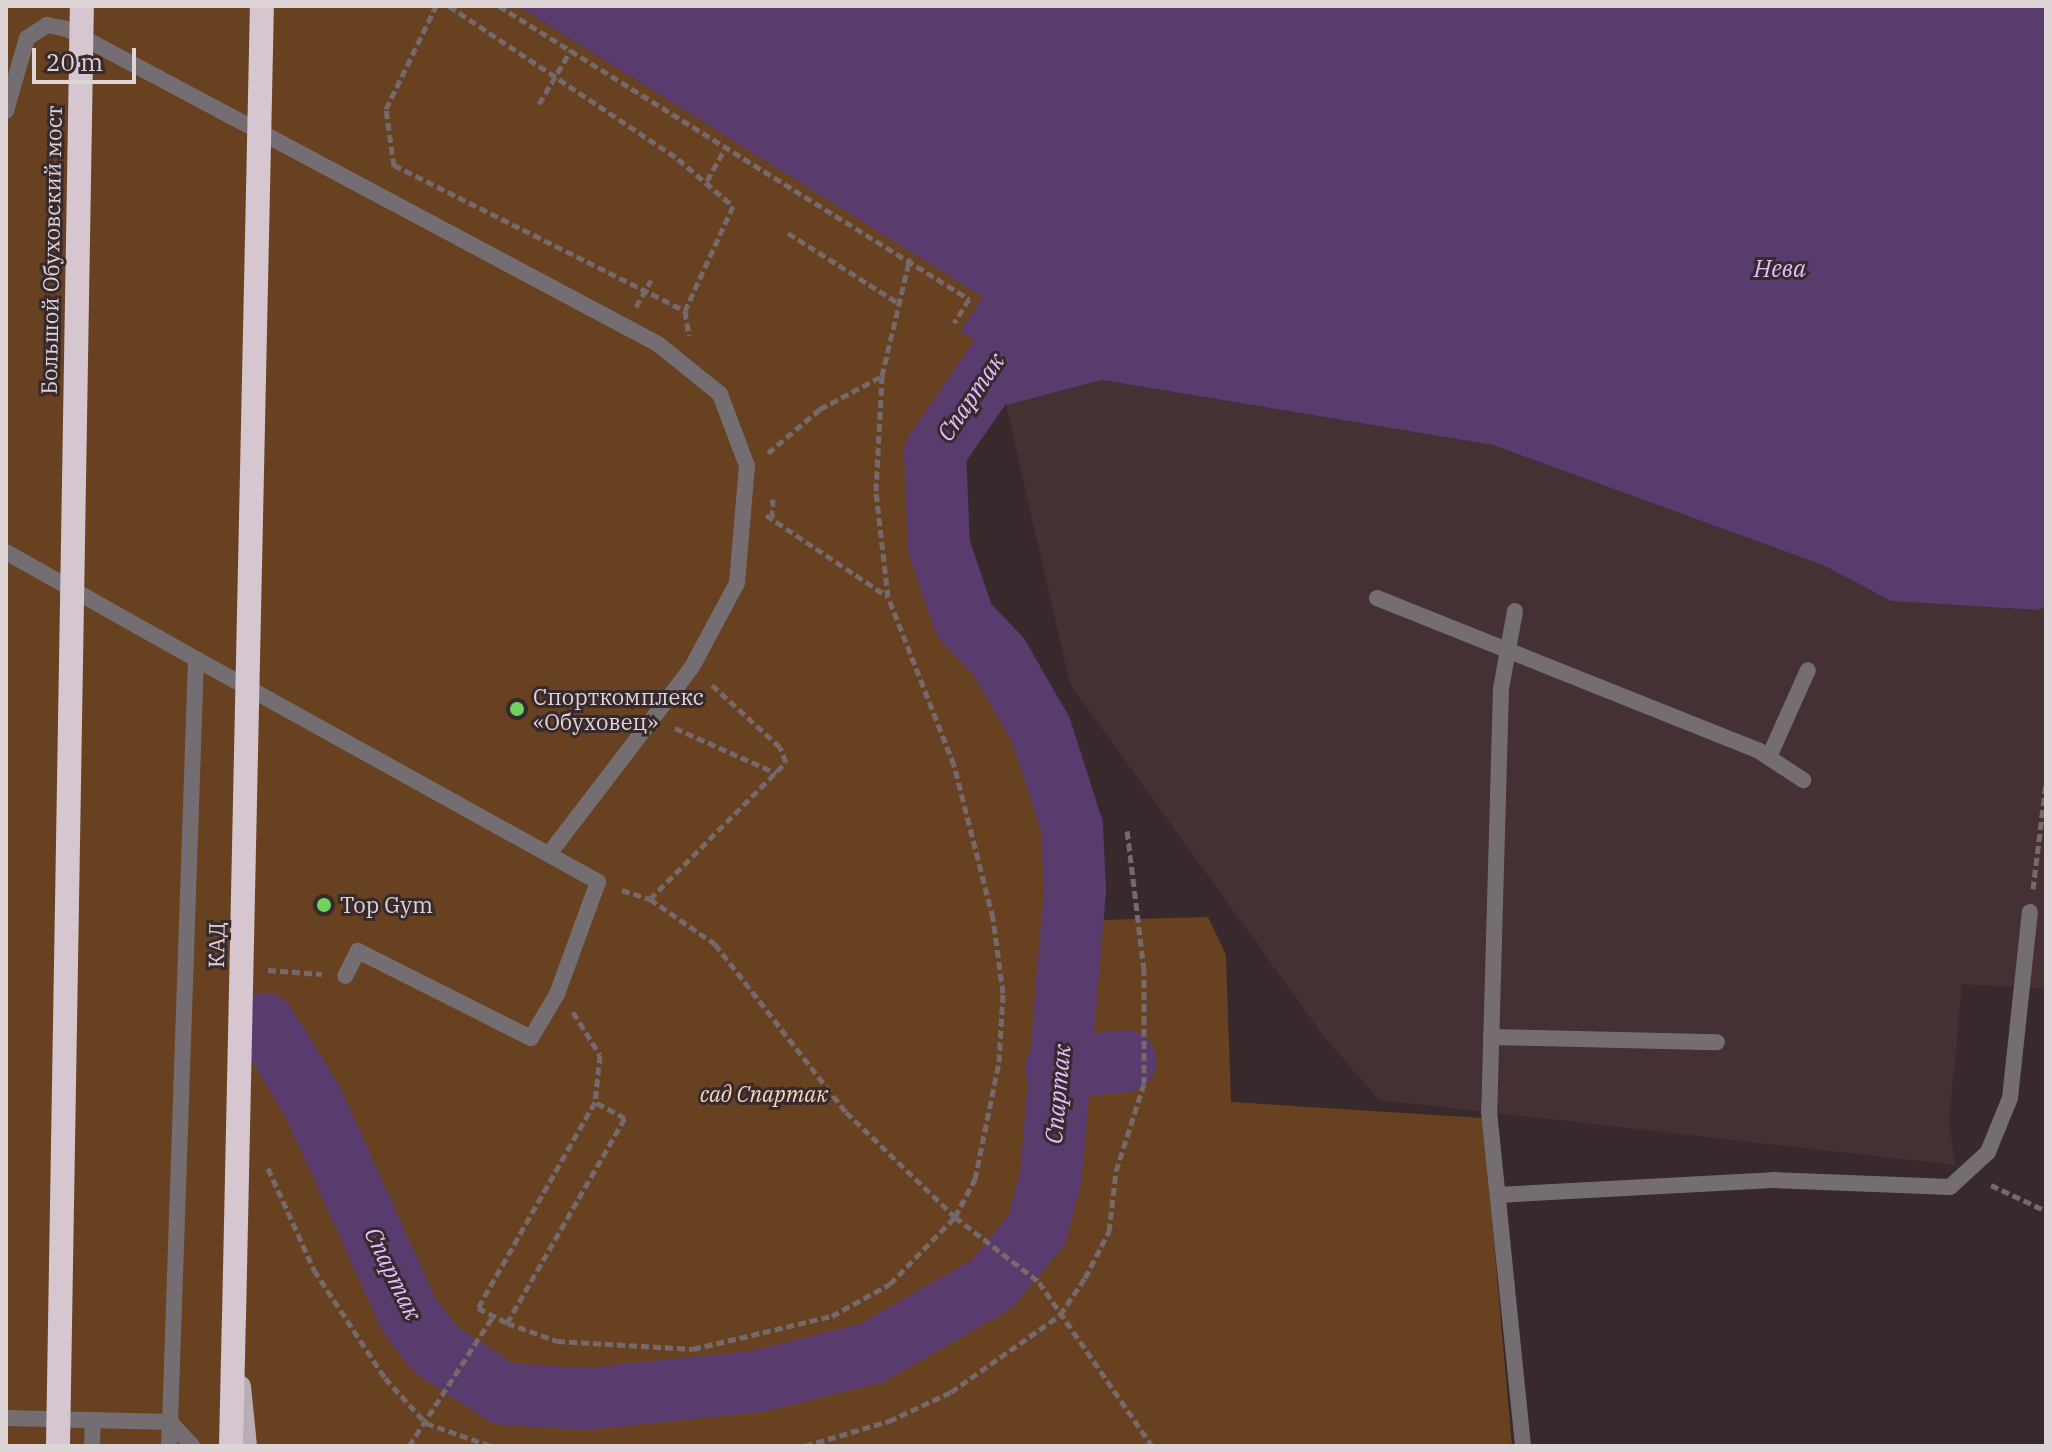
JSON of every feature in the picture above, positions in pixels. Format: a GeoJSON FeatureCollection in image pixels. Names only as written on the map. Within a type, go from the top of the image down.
{"type":"FeatureCollection","features":[{"type":"Feature","properties":{"kind":"highway","name":"Большой Обуховский мост"},"geometry":{"type":"LineString","coordinates":[[58,1446],[72,447],[82,6]]}},
{"type":"Feature","properties":{"kind":"highway","name":"КАД"},"geometry":{"type":"LineString","coordinates":[[231,1446],[262,6]]}},
{"type":"Feature","properties":{"kind":"main road"},"geometry":{"type":"LineString","coordinates":[[234,1317],[247,1446]]}},
{"type":"Feature","properties":{"kind":"lane"},"geometry":{"type":"LineString","coordinates":[[6,111],[27,38],[54,25],[377,194],[693,368],[720,394],[747,466],[748,506],[737,583],[692,667],[650,717],[549,854]]}},
{"type":"Feature","properties":{"kind":"lane"},"geometry":{"type":"LineString","coordinates":[[6,552],[598,882],[557,994],[531,1038],[358,951],[345,976]]}},
{"type":"Feature","properties":{"kind":"lane"},"geometry":{"type":"LineString","coordinates":[[1377,598],[1769,757],[1803,780]]}},
{"type":"Feature","properties":{"kind":"lane"},"geometry":{"type":"LineString","coordinates":[[1515,611],[1506,650],[1489,1111],[1523,1446]]}},
{"type":"Feature","properties":{"kind":"lane"},"geometry":{"type":"LineString","coordinates":[[169,1446],[196,659]]}},
{"type":"Feature","properties":{"kind":"lane"},"geometry":{"type":"LineString","coordinates":[[1769,757],[1808,670]]}},
{"type":"Feature","properties":{"kind":"lane"},"geometry":{"type":"LineString","coordinates":[[1498,1195],[1773,1180],[1950,1187],[1988,1152],[2010,1098],[2030,912]]}},
{"type":"Feature","properties":{"kind":"lane"},"geometry":{"type":"LineString","coordinates":[[1491,1037],[1717,1042]]}},
{"type":"Feature","properties":{"kind":"lane"},"geometry":{"type":"LineString","coordinates":[[6,1418],[170,1422],[192,1446]]}},
{"type":"Feature","properties":{"kind":"lane"},"geometry":{"type":"LineString","coordinates":[[92,1446],[93,1420]]}},
{"type":"Feature","properties":{"kind":"path"},"geometry":{"type":"LineString","coordinates":[[377,194],[394,165],[386,109],[436,6]]}},
{"type":"Feature","properties":{"kind":"path"},"geometry":{"type":"LineString","coordinates":[[449,6],[678,159],[733,206],[685,311],[693,368]]}},
{"type":"Feature","properties":{"kind":"path"},"geometry":{"type":"LineString","coordinates":[[499,6],[910,258],[969,299],[954,323]]}},
{"type":"Feature","properties":{"kind":"path"},"geometry":{"type":"LineString","coordinates":[[539,104],[571,50]]}},
{"type":"Feature","properties":{"kind":"path"},"geometry":{"type":"LineString","coordinates":[[707,181],[726,146]]}},
{"type":"Feature","properties":{"kind":"path"},"geometry":{"type":"LineString","coordinates":[[394,165],[685,311]]}},
{"type":"Feature","properties":{"kind":"path"},"geometry":{"type":"LineString","coordinates":[[788,233],[900,304]]}},
{"type":"Feature","properties":{"kind":"path"},"geometry":{"type":"LineString","coordinates":[[557,994],[589,1030],[600,1055],[595,1102],[478,1308],[507,1323],[616,1350],[693,1349],[832,1316],[890,1284],[955,1217],[992,1120],[1003,993],[993,918],[954,765],[888,597],[876,491],[882,376],[910,258]]}},
{"type":"Feature","properties":{"kind":"path"},"geometry":{"type":"LineString","coordinates":[[747,466],[820,409],[882,376]]}},
{"type":"Feature","properties":{"kind":"path"},"geometry":{"type":"LineString","coordinates":[[748,506],[888,597]]}},
{"type":"Feature","properties":{"kind":"path"},"geometry":{"type":"LineString","coordinates":[[650,899],[786,762],[780,747],[692,667]]}},
{"type":"Feature","properties":{"kind":"path"},"geometry":{"type":"LineString","coordinates":[[650,717],[776,773]]}},
{"type":"Feature","properties":{"kind":"path"},"geometry":{"type":"LineString","coordinates":[[2030,912],[2046,783]]}},
{"type":"Feature","properties":{"kind":"path"},"geometry":{"type":"LineString","coordinates":[[805,1446],[889,1421],[951,1392],[1060,1315],[1109,1231],[1116,1171],[1144,1084],[1144,970],[1127,830]]}},
{"type":"Feature","properties":{"kind":"path"},"geometry":{"type":"LineString","coordinates":[[598,882],[650,899],[715,944],[846,1112],[955,1217],[981,1234],[1039,1282],[1152,1446]]}},
{"type":"Feature","properties":{"kind":"path"},"geometry":{"type":"LineString","coordinates":[[255,980],[260,970],[345,976]]}},
{"type":"Feature","properties":{"kind":"path"},"geometry":{"type":"LineString","coordinates":[[507,1323],[625,1118],[595,1102]]}},
{"type":"Feature","properties":{"kind":"path"},"geometry":{"type":"LineString","coordinates":[[264,1158],[345,1326],[426,1423],[491,1446]]}},
{"type":"Feature","properties":{"kind":"path"},"geometry":{"type":"LineString","coordinates":[[1950,1187],[2002,1184],[2031,1209],[2046,1211]]}},
{"type":"Feature","properties":{"kind":"path"},"geometry":{"type":"LineString","coordinates":[[409,1446],[493,1316]]}},
{"type":"Feature","properties":{"kind":"shaded area"},"geometry":{"type":"Polygon","coordinates":[[[1102,380],[1493,445],[1825,566],[1891,601],[2037,610],[2046,605],[2046,989],[1962,984],[1949,1122],[1955,1165],[1379,1100],[1322,1034],[1070,684],[1006,405],[1102,380]]]}},
{"type":"Feature","properties":{"kind":"green space","name":"Спорткомплекс «Обуховец»"},"geometry":{"type":"Polygon","coordinates":[[[6,6],[518,6],[984,297],[961,331],[991,348],[955,448],[953,511],[969,577],[1066,805],[1066,921],[1208,917],[1226,955],[1231,1102],[1483,1118],[1512,1446],[6,1446],[6,6]]]}},
{"type":"Feature","properties":{"kind":"water","name":"Нева"},"geometry":{"type":"Polygon","coordinates":[[[518,6],[2046,6],[2046,605],[2038,610],[1891,601],[1825,566],[1493,445],[1102,380],[1006,405],[1002,355],[960,332],[983,297],[518,6]]]}},
{"type":"Feature","properties":{"kind":"waterway","name":"Спартак"},"geometry":{"type":"LineString","coordinates":[[265,1024],[312,1100],[409,1315],[436,1350],[504,1394],[586,1399],[760,1381],[872,1353],[992,1284],[1037,1230],[1051,1176],[1075,889],[1072,827],[1041,730],[999,657],[964,620],[939,546],[935,452],[1002,355],[1032,276]]}},
{"type":"Feature","properties":{"kind":"waterway"},"geometry":{"type":"LineString","coordinates":[[1056,1068],[1126,1061]]}},
{"type":"Feature","properties":{"kind":"place","name":"Спорткомплекс «Обуховец»"},"geometry":{"type":"Point","coordinates":[517,709]}},
{"type":"Feature","properties":{"kind":"place","name":"Top Gym"},"geometry":{"type":"Point","coordinates":[324,905]}},
{"type":"Feature","properties":{"kind":"park label","name":"сад Спартак"},"geometry":{"type":"Point","coordinates":[764,1094]}}]}
